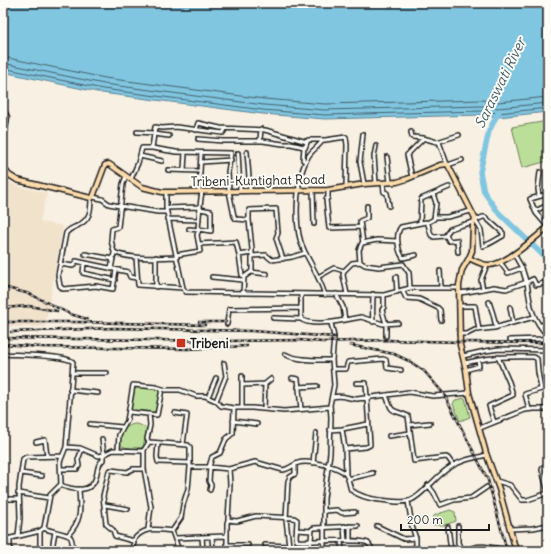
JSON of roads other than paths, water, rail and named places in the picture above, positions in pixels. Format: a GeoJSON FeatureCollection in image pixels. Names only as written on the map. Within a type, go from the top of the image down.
{"type":"FeatureCollection","features":[{"type":"Feature","properties":{"kind":"main road"},"geometry":{"type":"LineString","coordinates":[[3,109],[7,117],[3,143]]}},
{"type":"Feature","properties":{"kind":"main road","name":"Tribeni-Kuntighat Road"},"geometry":{"type":"LineString","coordinates":[[92,198],[104,165],[106,164],[109,164],[142,187],[166,192],[229,190],[328,190],[364,184],[390,182],[412,177],[440,166],[447,165]]}},
{"type":"Feature","properties":{"kind":"main road"},"geometry":{"type":"LineString","coordinates":[[447,165],[475,221],[472,251],[462,270],[459,288],[459,334],[469,393],[487,455],[497,481],[516,551]]}},
{"type":"Feature","properties":{"kind":"main road"},"geometry":{"type":"LineString","coordinates":[[3,167],[9,175],[18,180],[92,198]]}},
{"type":"Feature","properties":{"kind":"main road"},"geometry":{"type":"LineString","coordinates":[[469,258],[487,265],[496,264],[514,254],[548,227]]}},
{"type":"Feature","properties":{"kind":"street"},"geometry":{"type":"LineString","coordinates":[[196,130],[198,123],[226,128],[261,129],[307,142],[308,140],[323,140],[345,137],[347,146],[346,187]]}},
{"type":"Feature","properties":{"kind":"street"},"geometry":{"type":"LineString","coordinates":[[152,148],[155,128],[176,127],[223,133],[226,128]]}},
{"type":"Feature","properties":{"kind":"street"},"geometry":{"type":"LineString","coordinates":[[260,140],[261,129]]}},
{"type":"Feature","properties":{"kind":"street"},"geometry":{"type":"LineString","coordinates":[[137,132],[169,136]]}},
{"type":"Feature","properties":{"kind":"street"},"geometry":{"type":"LineString","coordinates":[[411,132],[412,138],[423,138],[436,142],[459,135]]}},
{"type":"Feature","properties":{"kind":"street"},"geometry":{"type":"LineString","coordinates":[[363,134],[360,162],[364,184]]}},
{"type":"Feature","properties":{"kind":"street"},"geometry":{"type":"LineString","coordinates":[[412,177],[407,155],[423,138]]}},
{"type":"Feature","properties":{"kind":"street"},"geometry":{"type":"LineString","coordinates":[[198,139],[223,141],[260,140],[290,144],[305,148]]}},
{"type":"Feature","properties":{"kind":"street"},"geometry":{"type":"LineString","coordinates":[[323,140],[311,152],[305,161],[300,180],[296,218],[302,246],[316,271],[325,294]]}},
{"type":"Feature","properties":{"kind":"street"},"geometry":{"type":"LineString","coordinates":[[305,161],[303,160],[307,142]]}},
{"type":"Feature","properties":{"kind":"street"},"geometry":{"type":"LineString","coordinates":[[439,142],[447,165],[462,160]]}},
{"type":"Feature","properties":{"kind":"street"},"geometry":{"type":"LineString","coordinates":[[376,146],[374,156],[376,184]]}},
{"type":"Feature","properties":{"kind":"street"},"geometry":{"type":"LineString","coordinates":[[131,179],[142,148],[201,153],[231,153],[228,172],[229,190],[235,219],[249,219]]}},
{"type":"Feature","properties":{"kind":"street"},"geometry":{"type":"LineString","coordinates":[[184,170],[185,152]]}},
{"type":"Feature","properties":{"kind":"street"},"geometry":{"type":"LineString","coordinates":[[247,152],[250,190]]}},
{"type":"Feature","properties":{"kind":"street"},"geometry":{"type":"LineString","coordinates":[[114,253],[136,257],[156,257],[176,256],[200,251],[197,235],[199,230],[201,191],[201,153]]}},
{"type":"Feature","properties":{"kind":"street"},"geometry":{"type":"LineString","coordinates":[[238,153],[240,190]]}},
{"type":"Feature","properties":{"kind":"street"},"geometry":{"type":"LineString","coordinates":[[140,156],[162,161]]}},
{"type":"Feature","properties":{"kind":"street"},"geometry":{"type":"LineString","coordinates":[[387,156],[390,182]]}},
{"type":"Feature","properties":{"kind":"street"},"geometry":{"type":"LineString","coordinates":[[201,162],[231,160]]}},
{"type":"Feature","properties":{"kind":"street"},"geometry":{"type":"LineString","coordinates":[[168,170],[200,171]]}},
{"type":"Feature","properties":{"kind":"street"},"geometry":{"type":"LineString","coordinates":[[539,196],[538,189],[540,172]]}},
{"type":"Feature","properties":{"kind":"street"},"geometry":{"type":"LineString","coordinates":[[111,269],[114,253],[111,238],[112,229],[118,227],[123,184],[126,176]]}},
{"type":"Feature","properties":{"kind":"street"},"geometry":{"type":"LineString","coordinates":[[383,183],[384,192],[387,193],[389,206]]}},
{"type":"Feature","properties":{"kind":"street"},"geometry":{"type":"LineString","coordinates":[[420,223],[421,199],[449,187]]}},
{"type":"Feature","properties":{"kind":"street"},"geometry":{"type":"LineString","coordinates":[[313,190],[314,224]]}},
{"type":"Feature","properties":{"kind":"street"},"geometry":{"type":"LineString","coordinates":[[328,190],[328,198],[326,199],[329,228],[361,227]]}},
{"type":"Feature","properties":{"kind":"street"},"geometry":{"type":"LineString","coordinates":[[166,192],[166,212],[183,288],[187,292],[384,295],[410,288],[459,288]]}},
{"type":"Feature","properties":{"kind":"street"},"geometry":{"type":"LineString","coordinates":[[410,288],[409,273],[403,264],[403,258],[401,256],[397,241],[399,229],[401,227],[427,223],[433,220],[436,203],[434,194]]}},
{"type":"Feature","properties":{"kind":"street"},"geometry":{"type":"LineString","coordinates":[[548,194],[530,198],[535,211],[548,227]]}},
{"type":"Feature","properties":{"kind":"street"},"geometry":{"type":"LineString","coordinates":[[116,270],[113,289],[96,286],[63,289],[60,286],[58,278],[67,231],[85,222],[90,213],[92,198],[102,199],[109,204],[166,212]]}},
{"type":"Feature","properties":{"kind":"street"},"geometry":{"type":"LineString","coordinates":[[535,211],[548,205]]}},
{"type":"Feature","properties":{"kind":"street"},"geometry":{"type":"LineString","coordinates":[[363,243],[360,220],[368,217],[367,206]]}},
{"type":"Feature","properties":{"kind":"street"},"geometry":{"type":"LineString","coordinates":[[166,208],[200,208],[211,211],[210,231],[189,229]]}},
{"type":"Feature","properties":{"kind":"street"},"geometry":{"type":"LineString","coordinates":[[212,277],[244,279],[251,272],[252,255],[249,210],[276,209],[278,234],[276,238],[283,259]]}},
{"type":"Feature","properties":{"kind":"street"},"geometry":{"type":"LineString","coordinates":[[434,217],[447,217],[471,211]]}},
{"type":"Feature","properties":{"kind":"street"},"geometry":{"type":"LineString","coordinates":[[427,223],[432,236],[446,235],[450,230],[485,217],[503,233],[503,236],[484,246],[481,230],[475,221]]}},
{"type":"Feature","properties":{"kind":"street"},"geometry":{"type":"LineString","coordinates":[[168,219],[199,220]]}},
{"type":"Feature","properties":{"kind":"street"},"geometry":{"type":"LineString","coordinates":[[446,235],[449,241],[457,240],[458,252]]}},
{"type":"Feature","properties":{"kind":"street"},"geometry":{"type":"LineString","coordinates":[[360,262],[359,250],[360,245],[363,243],[377,240],[397,241]]}},
{"type":"Feature","properties":{"kind":"street"},"geometry":{"type":"LineString","coordinates":[[199,244],[237,242],[242,275],[244,279],[242,293]]}},
{"type":"Feature","properties":{"kind":"street"},"geometry":{"type":"LineString","coordinates":[[239,255],[266,255],[272,260],[283,259],[305,253]]}},
{"type":"Feature","properties":{"kind":"street"},"geometry":{"type":"LineString","coordinates":[[84,254],[113,259]]}},
{"type":"Feature","properties":{"kind":"street"},"geometry":{"type":"LineString","coordinates":[[510,340],[541,339],[548,336],[534,317],[529,302],[522,268],[514,254]]}},
{"type":"Feature","properties":{"kind":"street"},"geometry":{"type":"LineString","coordinates":[[403,258],[416,255]]}},
{"type":"Feature","properties":{"kind":"street"},"geometry":{"type":"LineString","coordinates":[[136,257],[138,285],[183,288]]}},
{"type":"Feature","properties":{"kind":"street"},"geometry":{"type":"LineString","coordinates":[[156,257],[156,287]]}},
{"type":"Feature","properties":{"kind":"street"},"geometry":{"type":"LineString","coordinates":[[60,264],[73,266],[75,261],[128,272],[130,277],[137,278]]}},
{"type":"Feature","properties":{"kind":"street"},"geometry":{"type":"LineString","coordinates":[[347,294],[343,277],[344,271],[352,263],[360,262],[365,265],[376,267],[403,264]]}},
{"type":"Feature","properties":{"kind":"street"},"geometry":{"type":"LineString","coordinates":[[500,262],[508,273],[522,268]]}},
{"type":"Feature","properties":{"kind":"street"},"geometry":{"type":"LineString","coordinates":[[84,263],[83,273],[115,280]]}},
{"type":"Feature","properties":{"kind":"street"},"geometry":{"type":"LineString","coordinates":[[483,289],[481,280],[487,265]]}},
{"type":"Feature","properties":{"kind":"street"},"geometry":{"type":"LineString","coordinates":[[318,277],[334,268],[344,271]]}},
{"type":"Feature","properties":{"kind":"street"},"geometry":{"type":"LineString","coordinates":[[440,271],[441,287]]}},
{"type":"Feature","properties":{"kind":"street"},"geometry":{"type":"LineString","coordinates":[[251,272],[267,274]]}},
{"type":"Feature","properties":{"kind":"street"},"geometry":{"type":"LineString","coordinates":[[396,277],[397,292]]}},
{"type":"Feature","properties":{"kind":"street"},"geometry":{"type":"LineString","coordinates":[[459,293],[496,287],[506,289],[533,279],[536,285],[544,283],[548,285]]}},
{"type":"Feature","properties":{"kind":"street"},"geometry":{"type":"LineString","coordinates":[[402,290],[406,298],[419,299],[438,308],[440,310],[441,320]]}},
{"type":"Feature","properties":{"kind":"street"},"geometry":{"type":"LineString","coordinates":[[301,294],[301,319]]}},
{"type":"Feature","properties":{"kind":"street"},"geometry":{"type":"LineString","coordinates":[[336,294],[343,307],[345,320]]}},
{"type":"Feature","properties":{"kind":"street"},"geometry":{"type":"LineString","coordinates":[[373,294],[373,322]]}},
{"type":"Feature","properties":{"kind":"street"},"geometry":{"type":"LineString","coordinates":[[384,295],[384,307],[382,310],[386,324],[386,336]]}},
{"type":"Feature","properties":{"kind":"street"},"geometry":{"type":"LineString","coordinates":[[489,302],[496,327]]}},
{"type":"Feature","properties":{"kind":"street"},"geometry":{"type":"LineString","coordinates":[[459,306],[475,306],[479,330]]}},
{"type":"Feature","properties":{"kind":"street"},"geometry":{"type":"LineString","coordinates":[[510,307],[513,323]]}},
{"type":"Feature","properties":{"kind":"street"},"geometry":{"type":"LineString","coordinates":[[227,324],[229,309],[301,308]]}},
{"type":"Feature","properties":{"kind":"street"},"geometry":{"type":"LineString","coordinates":[[273,318],[301,319],[306,322],[331,323],[361,317],[373,322],[386,324],[398,322]]}},
{"type":"Feature","properties":{"kind":"street"},"geometry":{"type":"LineString","coordinates":[[459,334],[467,334],[472,331],[496,327],[534,317]]}},
{"type":"Feature","properties":{"kind":"street"},"geometry":{"type":"LineString","coordinates":[[540,326],[548,321]]}},
{"type":"Feature","properties":{"kind":"street"},"geometry":{"type":"LineString","coordinates":[[324,551],[325,495],[329,466],[330,407],[334,389],[332,360],[334,336],[331,323]]}},
{"type":"Feature","properties":{"kind":"street"},"geometry":{"type":"LineString","coordinates":[[463,356],[499,349],[548,350]]}},
{"type":"Feature","properties":{"kind":"street"},"geometry":{"type":"LineString","coordinates":[[3,354],[72,360],[73,362],[66,447],[60,462],[62,481],[60,485],[51,492],[44,528],[40,531],[3,540]]}},
{"type":"Feature","properties":{"kind":"street"},"geometry":{"type":"LineString","coordinates":[[285,354],[291,357],[332,360]]}},
{"type":"Feature","properties":{"kind":"street"},"geometry":{"type":"LineString","coordinates":[[465,364],[484,358],[489,360],[498,357],[513,356],[536,358],[538,361],[538,372],[543,388],[525,394],[529,409]]}},
{"type":"Feature","properties":{"kind":"street"},"geometry":{"type":"LineString","coordinates":[[494,422],[489,406],[513,395],[498,357]]}},
{"type":"Feature","properties":{"kind":"street"},"geometry":{"type":"LineString","coordinates":[[333,369],[346,369],[348,362],[384,359],[386,360],[387,368],[401,370]]}},
{"type":"Feature","properties":{"kind":"street"},"geometry":{"type":"LineString","coordinates":[[466,370],[479,366],[478,360]]}},
{"type":"Feature","properties":{"kind":"street"},"geometry":{"type":"LineString","coordinates":[[216,401],[226,376],[224,363]]}},
{"type":"Feature","properties":{"kind":"street"},"geometry":{"type":"LineString","coordinates":[[72,373],[106,373]]}},
{"type":"Feature","properties":{"kind":"street"},"geometry":{"type":"LineString","coordinates":[[242,376],[242,407]]}},
{"type":"Feature","properties":{"kind":"street"},"geometry":{"type":"LineString","coordinates":[[208,397],[216,378]]}},
{"type":"Feature","properties":{"kind":"street"},"geometry":{"type":"LineString","coordinates":[[292,378],[298,378],[301,409]]}},
{"type":"Feature","properties":{"kind":"street"},"geometry":{"type":"LineString","coordinates":[[242,385],[265,384],[271,379]]}},
{"type":"Feature","properties":{"kind":"street"},"geometry":{"type":"LineString","coordinates":[[345,449],[370,446],[365,383],[356,383]]}},
{"type":"Feature","properties":{"kind":"street"},"geometry":{"type":"LineString","coordinates":[[264,409],[265,384]]}},
{"type":"Feature","properties":{"kind":"street"},"geometry":{"type":"LineString","coordinates":[[118,450],[119,435],[126,422],[129,412],[133,385],[180,390],[190,394],[208,397],[216,401],[221,406],[234,408],[242,407],[284,411],[330,407]]}},
{"type":"Feature","properties":{"kind":"street"},"geometry":{"type":"LineString","coordinates":[[298,387],[318,386]]}},
{"type":"Feature","properties":{"kind":"street"},"geometry":{"type":"LineString","coordinates":[[129,412],[157,415],[162,389]]}},
{"type":"Feature","properties":{"kind":"street"},"geometry":{"type":"LineString","coordinates":[[70,390],[98,393]]}},
{"type":"Feature","properties":{"kind":"street"},"geometry":{"type":"LineString","coordinates":[[332,397],[340,395],[353,399],[366,399],[409,392],[433,396],[469,393]]}},
{"type":"Feature","properties":{"kind":"street"},"geometry":{"type":"LineString","coordinates":[[386,395],[392,410],[408,416],[414,461],[446,457],[453,465]]}},
{"type":"Feature","properties":{"kind":"street"},"geometry":{"type":"LineString","coordinates":[[210,490],[211,485],[209,480],[212,457],[220,453],[226,439],[233,433],[234,408]]}},
{"type":"Feature","properties":{"kind":"street"},"geometry":{"type":"LineString","coordinates":[[480,428],[529,409],[548,410]]}},
{"type":"Feature","properties":{"kind":"street"},"geometry":{"type":"LineString","coordinates":[[175,413],[187,416],[183,444]]}},
{"type":"Feature","properties":{"kind":"street"},"geometry":{"type":"LineString","coordinates":[[148,529],[151,507],[144,469],[144,450],[149,442],[147,439],[150,425],[150,414]]}},
{"type":"Feature","properties":{"kind":"street"},"geometry":{"type":"LineString","coordinates":[[233,421],[258,424]]}},
{"type":"Feature","properties":{"kind":"street"},"geometry":{"type":"LineString","coordinates":[[409,425],[430,423]]}},
{"type":"Feature","properties":{"kind":"street"},"geometry":{"type":"LineString","coordinates":[[90,424],[122,427]]}},
{"type":"Feature","properties":{"kind":"street"},"geometry":{"type":"LineString","coordinates":[[330,430],[368,424]]}},
{"type":"Feature","properties":{"kind":"street"},"geometry":{"type":"LineString","coordinates":[[342,429],[345,449],[346,474],[352,491],[369,498],[393,502],[408,501],[417,496],[438,476],[453,465],[462,461],[487,455]]}},
{"type":"Feature","properties":{"kind":"street"},"geometry":{"type":"LineString","coordinates":[[314,463],[316,433]]}},
{"type":"Feature","properties":{"kind":"street"},"geometry":{"type":"LineString","coordinates":[[389,436],[410,433]]}},
{"type":"Feature","properties":{"kind":"street"},"geometry":{"type":"LineString","coordinates":[[36,442],[45,440],[47,456]]}},
{"type":"Feature","properties":{"kind":"street"},"geometry":{"type":"LineString","coordinates":[[60,485],[87,489],[92,485],[96,478],[98,465],[104,458],[102,440]]}},
{"type":"Feature","properties":{"kind":"street"},"geometry":{"type":"LineString","coordinates":[[149,442],[183,444],[190,446],[188,489],[180,518],[172,531]]}},
{"type":"Feature","properties":{"kind":"street"},"geometry":{"type":"LineString","coordinates":[[158,443],[158,462],[229,469],[253,462],[281,470],[288,469],[300,463],[314,463],[341,470],[346,474]]}},
{"type":"Feature","properties":{"kind":"street"},"geometry":{"type":"LineString","coordinates":[[66,447],[82,449],[95,455],[103,455],[112,450],[144,450]]}},
{"type":"Feature","properties":{"kind":"street"},"geometry":{"type":"LineString","coordinates":[[61,469],[77,469],[79,466],[78,460],[82,449]]}},
{"type":"Feature","properties":{"kind":"street"},"geometry":{"type":"LineString","coordinates":[[18,536],[20,518],[18,493],[24,458],[62,456]]}},
{"type":"Feature","properties":{"kind":"street"},"geometry":{"type":"LineString","coordinates":[[288,551],[289,546],[286,519],[288,481],[289,478],[295,473],[295,465]]}},
{"type":"Feature","properties":{"kind":"street"},"geometry":{"type":"LineString","coordinates":[[497,481],[510,485],[522,500],[527,500],[548,492],[542,470],[543,467],[548,465]]}},
{"type":"Feature","properties":{"kind":"street"},"geometry":{"type":"LineString","coordinates":[[133,540],[114,536],[113,530],[106,524],[104,494],[109,471],[127,472],[134,469],[144,469]]}},
{"type":"Feature","properties":{"kind":"street"},"geometry":{"type":"LineString","coordinates":[[227,551],[226,523],[228,520],[230,484],[229,469]]}},
{"type":"Feature","properties":{"kind":"street"},"geometry":{"type":"LineString","coordinates":[[21,473],[42,476]]}},
{"type":"Feature","properties":{"kind":"street"},"geometry":{"type":"LineString","coordinates":[[348,479],[373,473]]}},
{"type":"Feature","properties":{"kind":"street"},"geometry":{"type":"LineString","coordinates":[[428,485],[440,504],[454,500],[471,498],[487,487]]}},
{"type":"Feature","properties":{"kind":"street"},"geometry":{"type":"LineString","coordinates":[[68,535],[76,526],[80,517],[79,489]]}},
{"type":"Feature","properties":{"kind":"street"},"geometry":{"type":"LineString","coordinates":[[18,493],[49,498]]}},
{"type":"Feature","properties":{"kind":"street"},"geometry":{"type":"LineString","coordinates":[[5,517],[4,499],[19,499]]}},
{"type":"Feature","properties":{"kind":"street"},"geometry":{"type":"LineString","coordinates":[[408,501],[412,526],[416,538],[416,545],[412,551]]}},
{"type":"Feature","properties":{"kind":"street"},"geometry":{"type":"LineString","coordinates":[[105,505],[128,509]]}},
{"type":"Feature","properties":{"kind":"street"},"geometry":{"type":"LineString","coordinates":[[325,511],[337,510],[342,513],[355,512]]}},
{"type":"Feature","properties":{"kind":"street"},"geometry":{"type":"LineString","coordinates":[[228,520],[237,521],[256,516],[296,519],[296,538],[298,541],[350,541],[368,544],[374,551]]}},
{"type":"Feature","properties":{"kind":"street"},"geometry":{"type":"LineString","coordinates":[[510,529],[533,528],[548,525]]}},
{"type":"Feature","properties":{"kind":"street"},"geometry":{"type":"LineString","coordinates":[[310,551],[312,529],[325,526],[358,526]]}},
{"type":"Feature","properties":{"kind":"street"},"geometry":{"type":"LineString","coordinates":[[342,551],[344,526]]}},
{"type":"Feature","properties":{"kind":"street"},"geometry":{"type":"LineString","coordinates":[[350,526],[350,541]]}},
{"type":"Feature","properties":{"kind":"street"},"geometry":{"type":"LineString","coordinates":[[377,526],[404,539],[416,538]]}},
{"type":"Feature","properties":{"kind":"street"},"geometry":{"type":"LineString","coordinates":[[458,526],[458,543],[463,551]]}},
{"type":"Feature","properties":{"kind":"street"},"geometry":{"type":"LineString","coordinates":[[448,527],[451,551]]}},
{"type":"Feature","properties":{"kind":"street"},"geometry":{"type":"LineString","coordinates":[[44,528],[68,535],[71,538],[73,551]]}},
{"type":"Feature","properties":{"kind":"street"},"geometry":{"type":"LineString","coordinates":[[130,551],[134,542],[133,540],[137,534],[148,529],[172,531]]}},
{"type":"Feature","properties":{"kind":"street"},"geometry":{"type":"LineString","coordinates":[[297,530],[312,531]]}},
{"type":"Feature","properties":{"kind":"street"},"geometry":{"type":"LineString","coordinates":[[40,531],[40,551]]}},
{"type":"Feature","properties":{"kind":"street"},"geometry":{"type":"LineString","coordinates":[[172,531],[176,538],[179,551]]}},
{"type":"Feature","properties":{"kind":"street"},"geometry":{"type":"LineString","coordinates":[[53,551],[52,543],[54,532]]}},
{"type":"Feature","properties":{"kind":"street"},"geometry":{"type":"LineString","coordinates":[[176,538],[226,536]]}},
{"type":"Feature","properties":{"kind":"street"},"geometry":{"type":"LineString","coordinates":[[202,537],[203,551]]}},
{"type":"Feature","properties":{"kind":"street"},"geometry":{"type":"LineString","coordinates":[[212,537],[213,551]]}},
{"type":"Feature","properties":{"kind":"street"},"geometry":{"type":"LineString","coordinates":[[10,538],[10,551]]}},
{"type":"Feature","properties":{"kind":"street"},"geometry":{"type":"LineString","coordinates":[[226,545],[248,545]]}},
{"type":"Feature","properties":{"kind":"street"},"geometry":{"type":"LineString","coordinates":[[264,545],[289,546]]}},
{"type":"Feature","properties":{"kind":"street"},"geometry":{"type":"LineString","coordinates":[[467,551],[477,547],[494,547],[504,550]]}},
{"type":"Feature","properties":{"kind":"street"},"geometry":{"type":"LineString","coordinates":[[103,551],[116,551]]}},
{"type":"Feature","properties":{"kind":"water"},"geometry":{"type":"Polygon","coordinates":[[[3,3],[548,3],[548,112],[498,117],[482,115],[325,119],[263,114],[102,93],[3,72],[3,3]]]}},
{"type":"Feature","properties":{"kind":"waterway","name":"Saraswati River"},"geometry":{"type":"LineString","coordinates":[[499,111],[489,131],[480,172],[484,192],[498,212],[548,260]]}},
{"type":"Feature","properties":{"kind":"railway"},"geometry":{"type":"LineString","coordinates":[[3,287],[30,294],[70,314],[87,319]]}},
{"type":"Feature","properties":{"kind":"railway"},"geometry":{"type":"LineString","coordinates":[[3,308],[29,306],[57,311]]}},
{"type":"Feature","properties":{"kind":"railway"},"geometry":{"type":"LineString","coordinates":[[3,322],[205,325]]}},
{"type":"Feature","properties":{"kind":"railway"},"geometry":{"type":"LineString","coordinates":[[199,322],[226,322]]}},
{"type":"Feature","properties":{"kind":"railway"},"geometry":{"type":"LineString","coordinates":[[11,332],[114,328],[252,331],[335,337]]}},
{"type":"Feature","properties":{"kind":"railway"},"geometry":{"type":"LineString","coordinates":[[3,338],[228,341],[299,340],[322,342],[386,340],[548,343]]}},
{"type":"Feature","properties":{"kind":"railway"},"geometry":{"type":"LineString","coordinates":[[3,344],[41,347],[187,349],[247,346]]}},
{"type":"Feature","properties":{"kind":"railway"},"geometry":{"type":"LineString","coordinates":[[350,345],[394,354],[409,361],[424,371],[444,394],[488,480],[507,551]]}},
{"type":"Feature","properties":{"kind":"place","name":"Tribeni"},"geometry":{"type":"Point","coordinates":[181,343]}}]}
